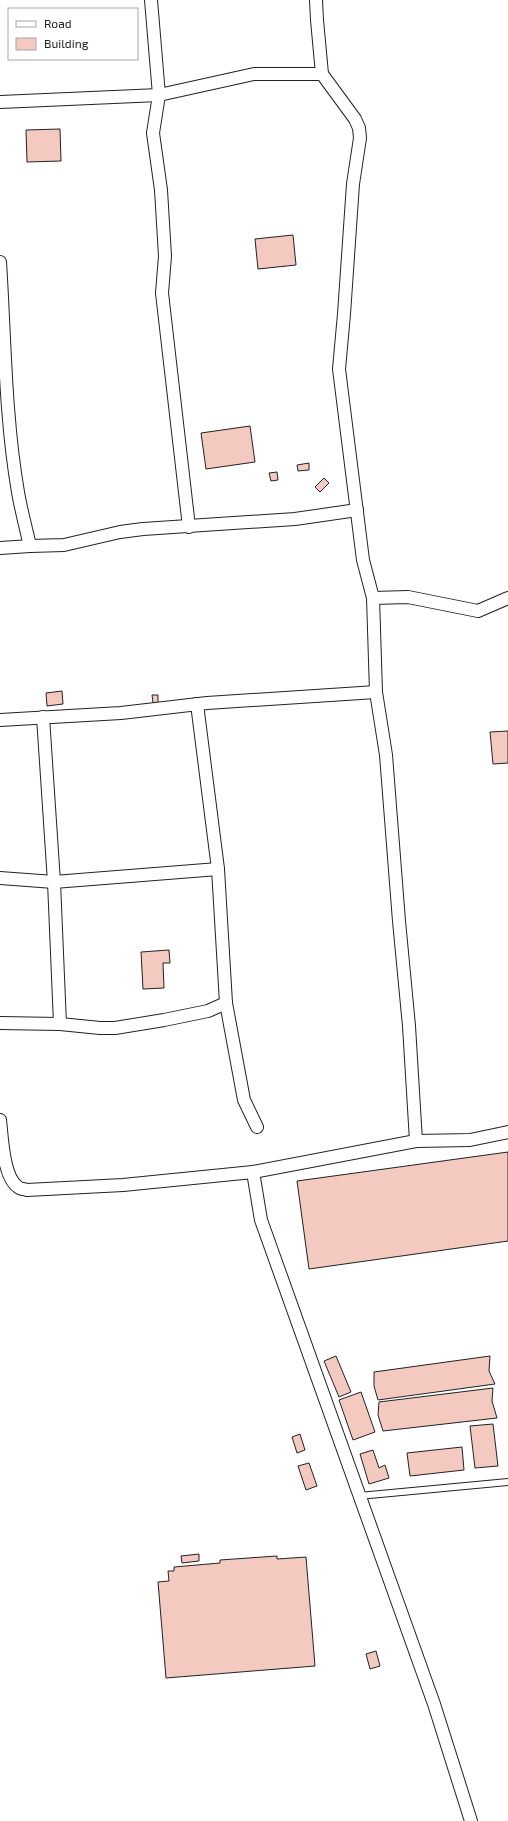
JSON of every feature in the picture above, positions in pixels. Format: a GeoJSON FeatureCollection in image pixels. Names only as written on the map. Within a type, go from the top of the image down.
{"type":"FeatureCollection","features":[{"type":"Feature","properties":{"kind":"street"},"geometry":{"type":"LineString","coordinates":[[151,0],[158,95],[152,133],[161,190],[164,256],[162,293],[190,527]]}},
{"type":"Feature","properties":{"kind":"street"},"geometry":{"type":"LineString","coordinates":[[316,0],[316,20],[322,74],[355,119],[359,128],[360,138],[353,184],[339,369],[364,560],[373,598],[376,692],[386,755],[409,1026],[416,1141]]}},
{"type":"Feature","properties":{"kind":"street"},"geometry":{"type":"LineString","coordinates":[[0,102],[158,95],[254,74],[322,74]]}},
{"type":"Feature","properties":{"kind":"street"},"geometry":{"type":"LineString","coordinates":[[0,262],[3,395],[18,492],[30,546]]}},
{"type":"Feature","properties":{"kind":"street"},"geometry":{"type":"LineString","coordinates":[[0,548],[64,546],[120,532],[295,519],[357,510]]}},
{"type":"Feature","properties":{"kind":"street"},"geometry":{"type":"LineString","coordinates":[[373,598],[408,597],[478,611],[508,598]]}},
{"type":"Feature","properties":{"kind":"street"},"geometry":{"type":"LineString","coordinates":[[0,720],[121,713],[197,704],[376,692]]}},
{"type":"Feature","properties":{"kind":"street"},"geometry":{"type":"LineString","coordinates":[[197,704],[218,869],[226,1003],[244,1100],[257,1127]]}},
{"type":"Feature","properties":{"kind":"street"},"geometry":{"type":"LineString","coordinates":[[44,717],[54,882],[60,1024]]}},
{"type":"Feature","properties":{"kind":"street"},"geometry":{"type":"LineString","coordinates":[[0,878],[54,882],[218,869]]}},
{"type":"Feature","properties":{"kind":"street"},"geometry":{"type":"LineString","coordinates":[[0,1023],[60,1024],[115,1028],[208,1011],[226,1003]]}},
{"type":"Feature","properties":{"kind":"street"},"geometry":{"type":"LineString","coordinates":[[0,1120],[3,1151],[10,1178],[17,1187],[27,1190],[123,1185],[253,1172],[416,1141],[470,1140],[508,1132]]}},
{"type":"Feature","properties":{"kind":"street"},"geometry":{"type":"LineString","coordinates":[[253,1172],[261,1220],[434,1704],[471,1821]]}},
{"type":"Feature","properties":{"kind":"lane"},"geometry":{"type":"LineString","coordinates":[[359,1496],[508,1482]]}},
{"type":"Feature","properties":{"kind":"building"},"geometry":{"type":"Polygon","coordinates":[[[60,129],[61,161],[27,162],[26,130],[60,129]]]}},
{"type":"Feature","properties":{"kind":"building"},"geometry":{"type":"Polygon","coordinates":[[[293,235],[296,265],[258,269],[255,239],[293,235]]]}},
{"type":"Feature","properties":{"kind":"building"},"geometry":{"type":"Polygon","coordinates":[[[250,426],[255,462],[206,469],[201,433],[250,426]]]}},
{"type":"Feature","properties":{"kind":"building"},"geometry":{"type":"Polygon","coordinates":[[[309,463],[309,470],[298,471],[297,465],[309,463]]]}},
{"type":"Feature","properties":{"kind":"building"},"geometry":{"type":"Polygon","coordinates":[[[277,472],[278,480],[271,481],[269,473],[277,472]]]}},
{"type":"Feature","properties":{"kind":"building"},"geometry":{"type":"Polygon","coordinates":[[[324,478],[329,483],[320,492],[315,487],[324,478]]]}},
{"type":"Feature","properties":{"kind":"building"},"geometry":{"type":"Polygon","coordinates":[[[62,691],[63,704],[47,706],[46,693],[62,691]]]}},
{"type":"Feature","properties":{"kind":"building"},"geometry":{"type":"Polygon","coordinates":[[[152,695],[158,695],[158,703],[153,703],[152,695]]]}},
{"type":"Feature","properties":{"kind":"building"},"geometry":{"type":"Polygon","coordinates":[[[508,731],[508,763],[493,764],[490,732],[508,731]]]}},
{"type":"Feature","properties":{"kind":"building"},"geometry":{"type":"Polygon","coordinates":[[[169,950],[170,963],[163,963],[164,988],[143,989],[141,952],[169,950]]]}},
{"type":"Feature","properties":{"kind":"building"},"geometry":{"type":"Polygon","coordinates":[[[508,1152],[508,1241],[309,1269],[297,1181],[508,1152]]]}},
{"type":"Feature","properties":{"kind":"building"},"geometry":{"type":"Polygon","coordinates":[[[336,1356],[351,1392],[339,1397],[324,1361],[336,1356]]]}},
{"type":"Feature","properties":{"kind":"building"},"geometry":{"type":"Polygon","coordinates":[[[490,1356],[489,1371],[495,1384],[378,1400],[374,1386],[374,1372],[490,1356]]]}},
{"type":"Feature","properties":{"kind":"building"},"geometry":{"type":"Polygon","coordinates":[[[493,1388],[492,1401],[497,1418],[383,1431],[378,1415],[379,1402],[493,1388]]]}},
{"type":"Feature","properties":{"kind":"building"},"geometry":{"type":"Polygon","coordinates":[[[361,1392],[375,1432],[353,1440],[339,1400],[361,1392]]]}},
{"type":"Feature","properties":{"kind":"building"},"geometry":{"type":"Polygon","coordinates":[[[493,1424],[498,1466],[475,1468],[470,1426],[493,1424]]]}},
{"type":"Feature","properties":{"kind":"building"},"geometry":{"type":"Polygon","coordinates":[[[300,1434],[305,1450],[297,1453],[292,1437],[300,1434]]]}},
{"type":"Feature","properties":{"kind":"building"},"geometry":{"type":"Polygon","coordinates":[[[462,1447],[464,1470],[410,1476],[407,1453],[462,1447]]]}},
{"type":"Feature","properties":{"kind":"building"},"geometry":{"type":"Polygon","coordinates":[[[373,1450],[379,1468],[385,1465],[389,1478],[369,1484],[360,1454],[373,1450]]]}},
{"type":"Feature","properties":{"kind":"building"},"geometry":{"type":"Polygon","coordinates":[[[309,1463],[317,1486],[306,1490],[298,1466],[309,1463]]]}},
{"type":"Feature","properties":{"kind":"building"},"geometry":{"type":"Polygon","coordinates":[[[199,1554],[199,1561],[182,1563],[181,1556],[199,1554]]]}},
{"type":"Feature","properties":{"kind":"building"},"geometry":{"type":"Polygon","coordinates":[[[277,1556],[277,1559],[306,1557],[315,1666],[166,1678],[158,1582],[169,1581],[168,1571],[174,1571],[174,1567],[220,1563],[220,1560],[277,1556]]]}},
{"type":"Feature","properties":{"kind":"building"},"geometry":{"type":"Polygon","coordinates":[[[376,1651],[380,1666],[370,1669],[366,1654],[376,1651]]]}}]}
